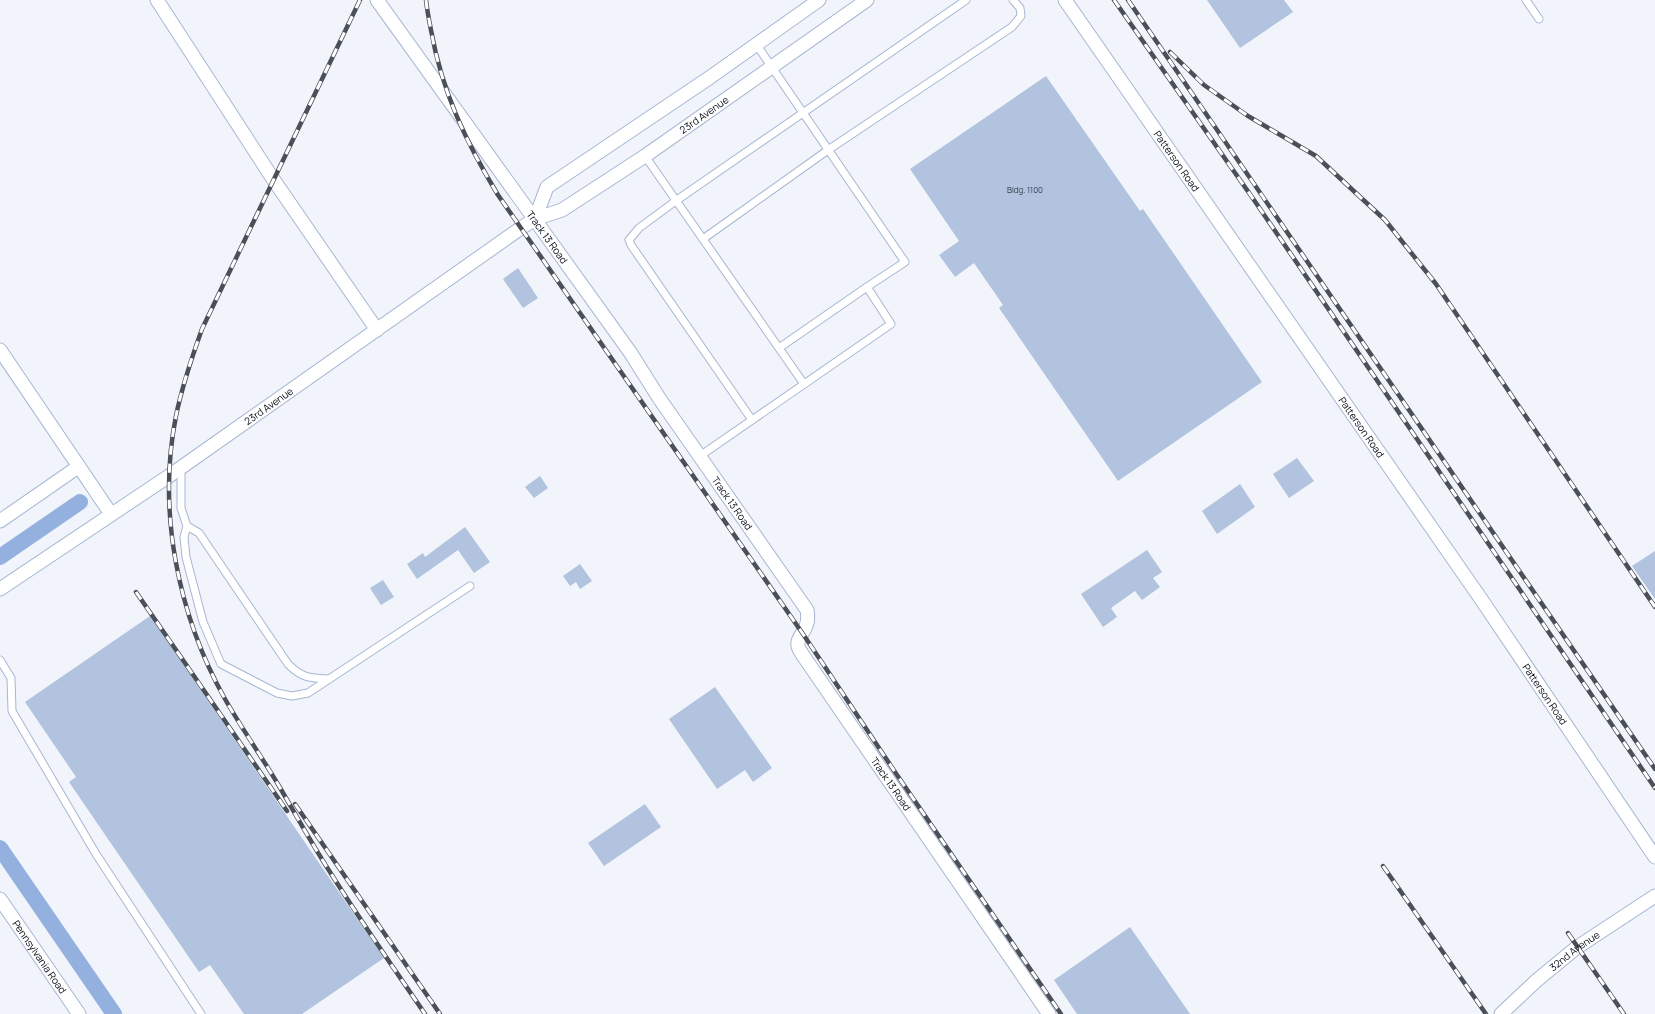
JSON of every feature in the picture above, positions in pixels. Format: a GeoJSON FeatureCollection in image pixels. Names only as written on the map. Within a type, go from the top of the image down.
{"type":"FeatureCollection","features":[{"type":"Feature","properties":{"kind":"street"},"geometry":{"type":"LineString","coordinates":[[157,0],[273,179],[377,330]]}},
{"type":"Feature","properties":{"kind":"street","name":"Track 13 Road"},"geometry":{"type":"LineString","coordinates":[[377,0],[630,352],[807,610],[809,619],[807,627],[799,639],[798,646],[802,654],[1049,1014]]}},
{"type":"Feature","properties":{"kind":"street"},"geometry":{"type":"LineString","coordinates":[[535,219],[547,188],[709,78],[818,0]]}},
{"type":"Feature","properties":{"kind":"street","name":"23rd Avenue"},"geometry":{"type":"LineString","coordinates":[[0,589],[181,467],[535,219],[562,210],[646,156],[771,66],[867,0]]}},
{"type":"Feature","properties":{"kind":"street","name":"Patterson Road"},"geometry":{"type":"LineString","coordinates":[[1065,0],[1481,599],[1655,857]]}},
{"type":"Feature","properties":{"kind":"street"},"geometry":{"type":"LineString","coordinates":[[0,350],[78,467],[112,514]]}},
{"type":"Feature","properties":{"kind":"street"},"geometry":{"type":"LineString","coordinates":[[0,521],[78,467]]}},
{"type":"Feature","properties":{"kind":"street","name":"32nd Avenue"},"geometry":{"type":"LineString","coordinates":[[1501,1014],[1536,981],[1576,948],[1655,896]]}},
{"type":"Feature","properties":{"kind":"street","name":"Pennsylvania Road"},"geometry":{"type":"LineString","coordinates":[[0,899],[79,1014]]}},
{"type":"Feature","properties":{"kind":"lane"},"geometry":{"type":"LineString","coordinates":[[752,420],[629,240],[633,234],[677,200],[802,112],[966,0]]}},
{"type":"Feature","properties":{"kind":"lane"},"geometry":{"type":"LineString","coordinates":[[703,239],[828,150],[1012,27],[1021,16],[1020,8],[1013,0]]}},
{"type":"Feature","properties":{"kind":"lane"},"geometry":{"type":"LineString","coordinates":[[1526,0],[1539,19]]}},
{"type":"Feature","properties":{"kind":"lane"},"geometry":{"type":"LineString","coordinates":[[756,44],[905,262],[779,348]]}},
{"type":"Feature","properties":{"kind":"lane"},"geometry":{"type":"LineString","coordinates":[[646,156],[804,384]]}},
{"type":"Feature","properties":{"kind":"lane"},"geometry":{"type":"LineString","coordinates":[[700,456],[891,324],[867,287]]}},
{"type":"Feature","properties":{"kind":"lane"},"geometry":{"type":"LineString","coordinates":[[181,467],[180,508],[186,526],[184,537],[192,581],[203,622],[221,664],[278,693],[292,696],[308,693],[470,586]]}},
{"type":"Feature","properties":{"kind":"lane"},"geometry":{"type":"LineString","coordinates":[[186,526],[199,533],[288,664],[297,674],[311,678],[329,679]]}},
{"type":"Feature","properties":{"kind":"lane"},"geometry":{"type":"LineString","coordinates":[[0,660],[11,678],[12,712],[96,854],[201,1014]]}},
{"type":"Feature","properties":{"kind":"building"},"geometry":{"type":"Polygon","coordinates":[[[1207,0],[1284,0],[1293,12],[1240,48],[1207,0]]]}},
{"type":"Feature","properties":{"kind":"building"},"geometry":{"type":"Polygon","coordinates":[[[1046,76],[1140,211],[1143,209],[1262,382],[1118,481],[999,308],[1003,305],[974,263],[955,277],[939,255],[959,241],[910,169],[1046,76]]]}},
{"type":"Feature","properties":{"kind":"building"},"geometry":{"type":"Polygon","coordinates":[[[518,268],[538,298],[523,308],[503,279],[518,268]]]}},
{"type":"Feature","properties":{"kind":"building"},"geometry":{"type":"Polygon","coordinates":[[[1297,458],[1314,481],[1289,498],[1273,474],[1297,458]]]}},
{"type":"Feature","properties":{"kind":"building"},"geometry":{"type":"Polygon","coordinates":[[[540,476],[548,488],[534,498],[525,487],[540,476]]]}},
{"type":"Feature","properties":{"kind":"building"},"geometry":{"type":"Polygon","coordinates":[[[1240,484],[1255,507],[1217,534],[1202,511],[1240,484]]]}},
{"type":"Feature","properties":{"kind":"building"},"geometry":{"type":"Polygon","coordinates":[[[465,527],[490,562],[474,573],[458,550],[417,579],[407,564],[423,553],[425,557],[465,527]]]}},
{"type":"Feature","properties":{"kind":"building"},"geometry":{"type":"Polygon","coordinates":[[[1147,550],[1162,572],[1153,578],[1160,587],[1142,600],[1135,591],[1111,608],[1117,617],[1103,627],[1081,594],[1147,550]]]}},
{"type":"Feature","properties":{"kind":"building"},"geometry":{"type":"Polygon","coordinates":[[[1655,551],[1655,599],[1632,566],[1655,551]]]}},
{"type":"Feature","properties":{"kind":"building"},"geometry":{"type":"Polygon","coordinates":[[[580,564],[592,581],[580,589],[576,582],[570,586],[563,576],[580,564]]]}},
{"type":"Feature","properties":{"kind":"building"},"geometry":{"type":"Polygon","coordinates":[[[383,580],[394,597],[381,605],[370,588],[383,580]]]}},
{"type":"Feature","properties":{"kind":"building"},"geometry":{"type":"Polygon","coordinates":[[[150,616],[384,958],[302,1014],[244,1014],[210,965],[199,972],[69,782],[76,777],[25,702],[150,616]]]}},
{"type":"Feature","properties":{"kind":"building"},"geometry":{"type":"Polygon","coordinates":[[[715,687],[772,768],[753,782],[745,770],[717,789],[669,719],[715,687]]]}},
{"type":"Feature","properties":{"kind":"building"},"geometry":{"type":"Polygon","coordinates":[[[645,804],[661,827],[604,866],[588,843],[645,804]]]}},
{"type":"Feature","properties":{"kind":"building"},"geometry":{"type":"Polygon","coordinates":[[[1130,927],[1190,1014],[1077,1014],[1054,980],[1130,927]]]}},
{"type":"Feature","properties":{"kind":"waterway"},"geometry":{"type":"LineString","coordinates":[[0,557],[80,502]]}},
{"type":"Feature","properties":{"kind":"waterway"},"geometry":{"type":"LineString","coordinates":[[0,848],[114,1014]]}},
{"type":"Feature","properties":{"kind":"railway"},"geometry":{"type":"LineString","coordinates":[[360,0],[202,329],[184,383],[176,416],[171,452],[169,488],[171,525],[176,562],[184,598],[195,633],[209,667],[225,699],[341,890],[425,1014]]}},
{"type":"Feature","properties":{"kind":"railway"},"geometry":{"type":"LineString","coordinates":[[426,0],[436,53],[449,95],[466,136],[498,195],[803,634],[897,775],[1061,1014]]}},
{"type":"Feature","properties":{"kind":"railway"},"geometry":{"type":"LineString","coordinates":[[1114,0],[1254,200],[1655,788]]}},
{"type":"Feature","properties":{"kind":"railway"},"geometry":{"type":"LineString","coordinates":[[1128,0],[1655,769]]}},
{"type":"Feature","properties":{"kind":"railway"},"geometry":{"type":"LineString","coordinates":[[1170,52],[1204,85],[1248,116],[1316,156],[1385,220],[1436,284],[1655,607]]}},
{"type":"Feature","properties":{"kind":"railway"},"geometry":{"type":"LineString","coordinates":[[136,592],[287,811]]}},
{"type":"Feature","properties":{"kind":"railway"},"geometry":{"type":"LineString","coordinates":[[295,804],[440,1014]]}},
{"type":"Feature","properties":{"kind":"railway"},"geometry":{"type":"LineString","coordinates":[[1383,866],[1486,1014]]}},
{"type":"Feature","properties":{"kind":"railway"},"geometry":{"type":"LineString","coordinates":[[1568,933],[1624,1014]]}}]}
